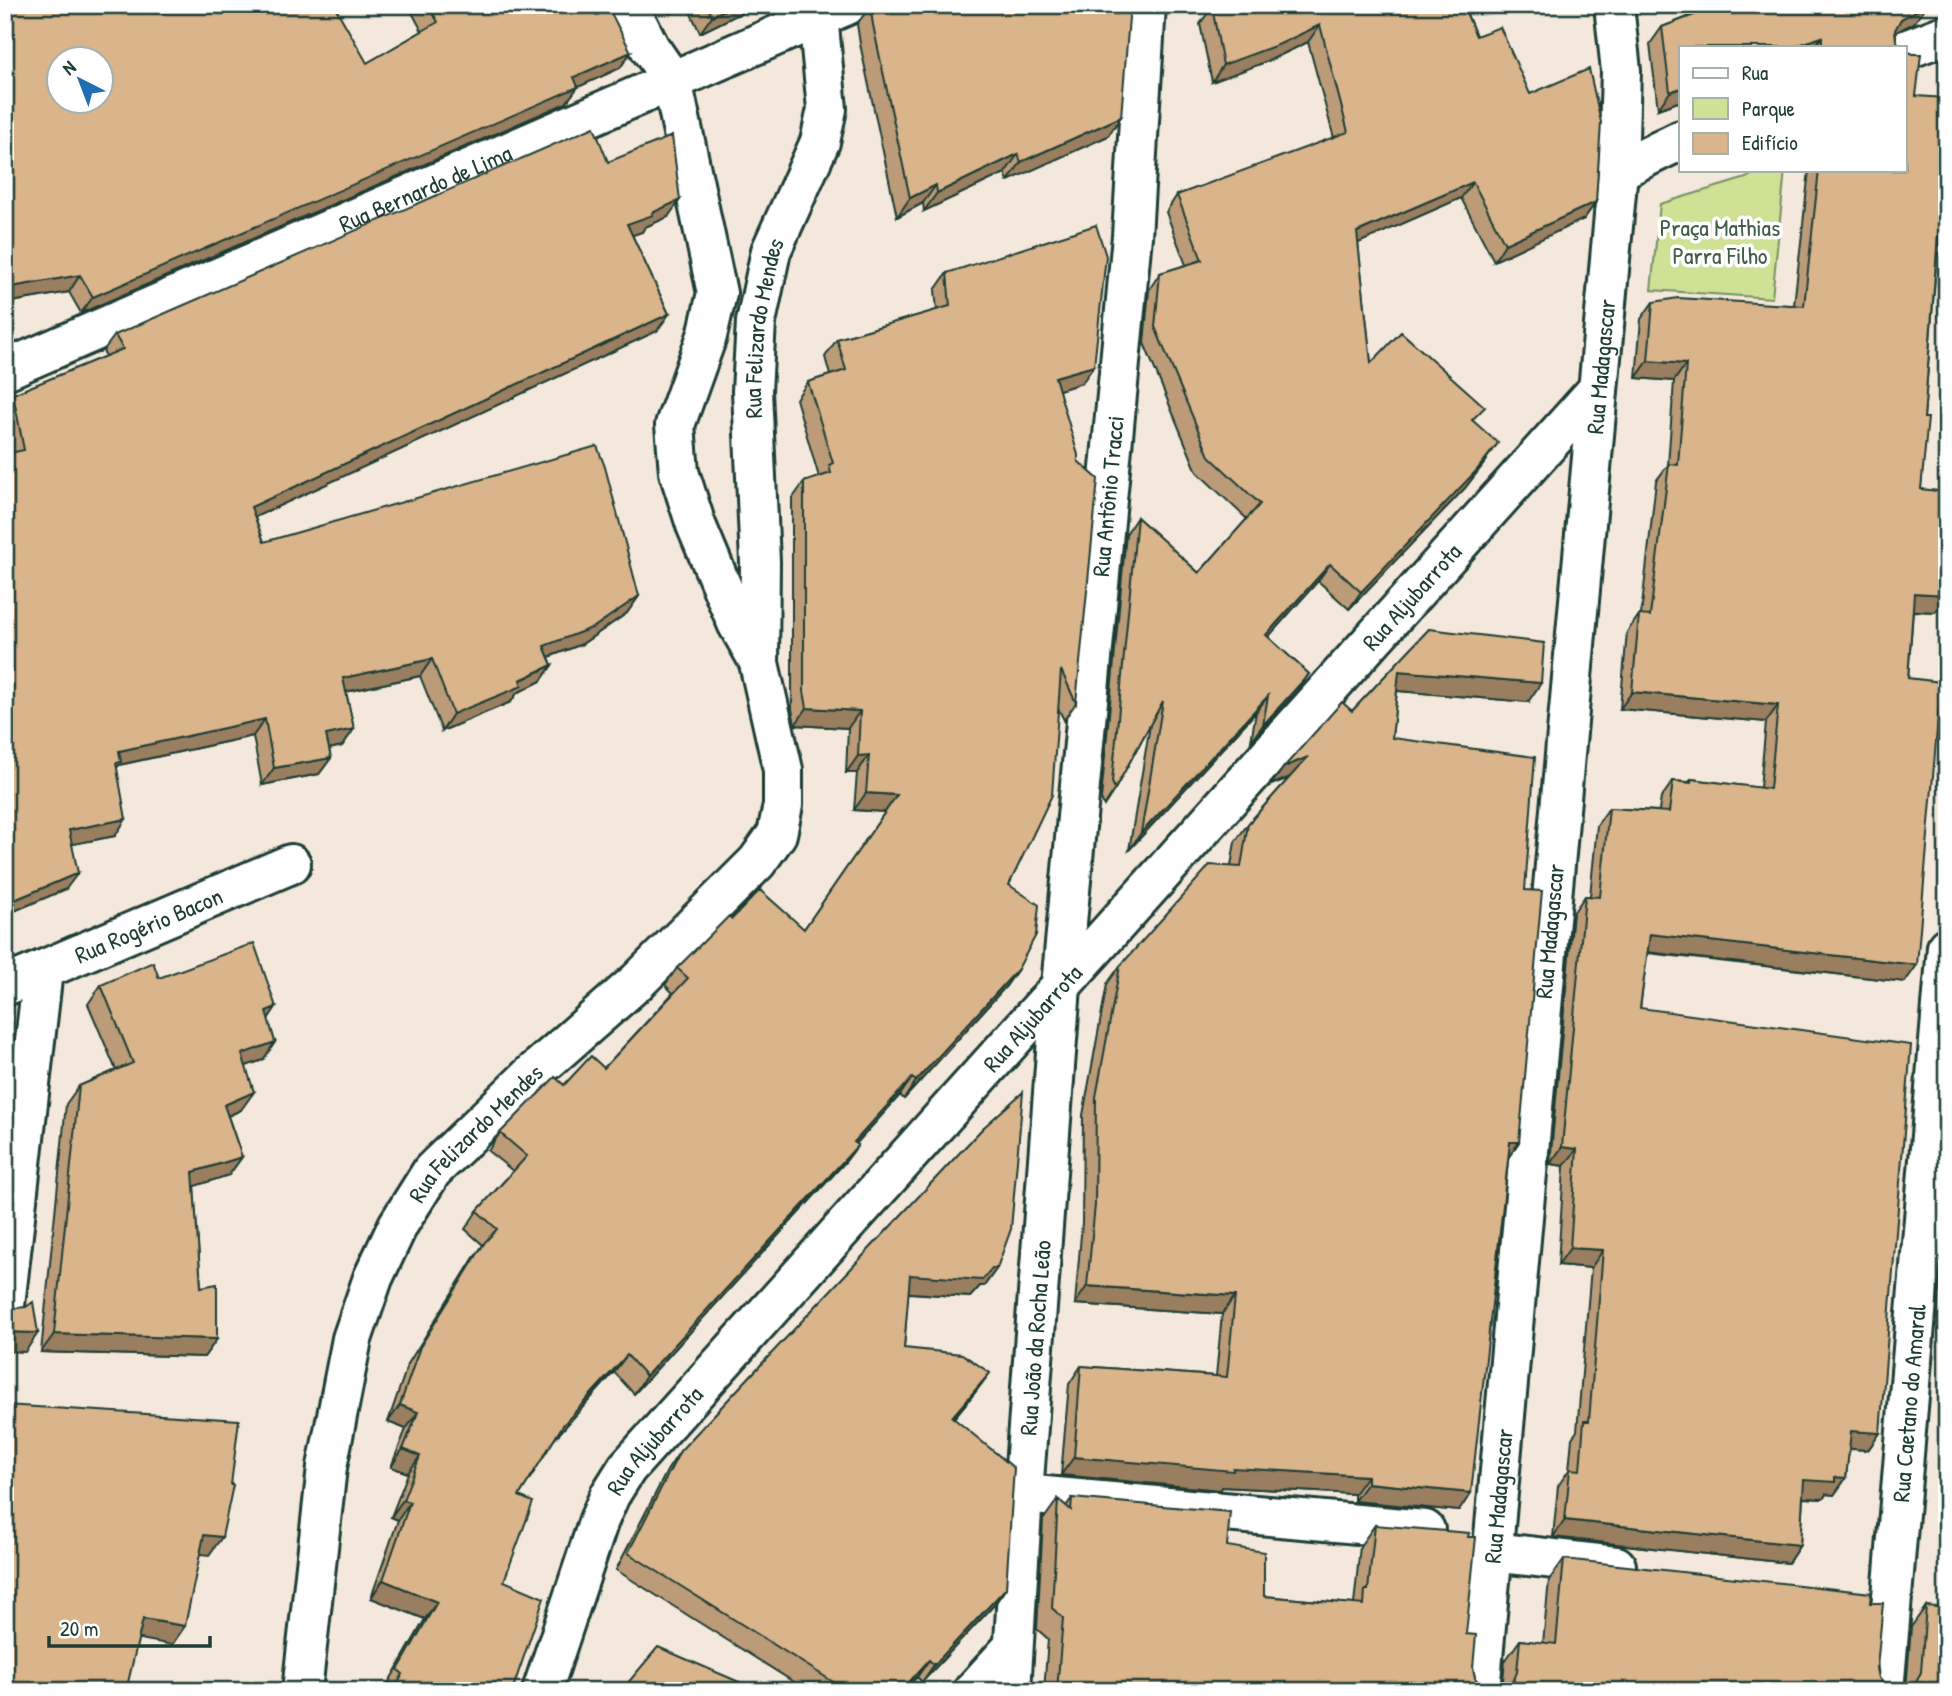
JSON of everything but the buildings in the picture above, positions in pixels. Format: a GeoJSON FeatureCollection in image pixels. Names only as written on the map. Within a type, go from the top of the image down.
{"type":"FeatureCollection","features":[{"type":"Feature","properties":{"kind":"street"},"geometry":{"type":"LineString","coordinates":[[628,5],[650,48],[672,80]]}},
{"type":"Feature","properties":{"kind":"street","name":"Rua Antônio Tracci"},"geometry":{"type":"LineString","coordinates":[[1060,986],[1132,236],[1146,5]]}},
{"type":"Feature","properties":{"kind":"street","name":"Rua Madagascar"},"geometry":{"type":"LineString","coordinates":[[1480,1691],[1476,1539],[1543,1015],[1618,171],[1621,71],[1614,5]]}},
{"type":"Feature","properties":{"kind":"street","name":"Rua Bernardo de Lima"},"geometry":{"type":"LineString","coordinates":[[5,370],[672,80],[828,9]]}},
{"type":"Feature","properties":{"kind":"street","name":"Rua Felizardo Mendes"},"geometry":{"type":"LineString","coordinates":[[302,1691],[327,1467],[352,1339],[373,1278],[398,1225],[432,1171],[532,1074],[638,981],[757,862],[777,834],[783,805],[783,770],[759,663],[760,562],[752,391],[756,322],[771,251],[820,142],[827,110],[828,9]]}},
{"type":"Feature","properties":{"kind":"street"},"geometry":{"type":"LineString","coordinates":[[1906,50],[1947,34]]}},
{"type":"Feature","properties":{"kind":"street","name":"Rua Felizardo Mendes"},"geometry":{"type":"LineString","coordinates":[[672,80],[717,293],[707,336],[675,425],[679,472],[696,526],[737,623],[759,663]]}},
{"type":"Feature","properties":{"kind":"street"},"geometry":{"type":"LineString","coordinates":[[1618,171],[1679,141]]}},
{"type":"Feature","properties":{"kind":"street","name":"Rua Aljubarrota"},"geometry":{"type":"LineString","coordinates":[[542,1691],[599,1520],[610,1495],[627,1468],[1598,389]]}},
{"type":"Feature","properties":{"kind":"street","name":"Rua Rogério Bacon"},"geometry":{"type":"LineString","coordinates":[[5,986],[291,864]]}},
{"type":"Feature","properties":{"kind":"street","name":"Rua Caetano do Amaral"},"geometry":{"type":"LineString","coordinates":[[1884,1691],[1879,1594],[1947,947]]}},
{"type":"Feature","properties":{"kind":"street"},"geometry":{"type":"LineString","coordinates":[[5,1305],[43,970]]}},
{"type":"Feature","properties":{"kind":"street","name":"Rua João da Rocha Leão"},"geometry":{"type":"LineString","coordinates":[[1011,1691],[1060,986]]}},
{"type":"Feature","properties":{"kind":"street"},"geometry":{"type":"LineString","coordinates":[[1023,1494],[1476,1539],[1644,1569]]}},
{"type":"Feature","properties":{"kind":"street"},"geometry":{"type":"LineString","coordinates":[[973,1691],[1012,1648]]}},
{"type":"Feature","properties":{"kind":"green space","name":"Praça Mathias Parra Filho"},"geometry":{"type":"Polygon","coordinates":[[[1756,172],[1785,172],[1772,298],[1651,290],[1660,204],[1746,178],[1756,172]]]}}]}
